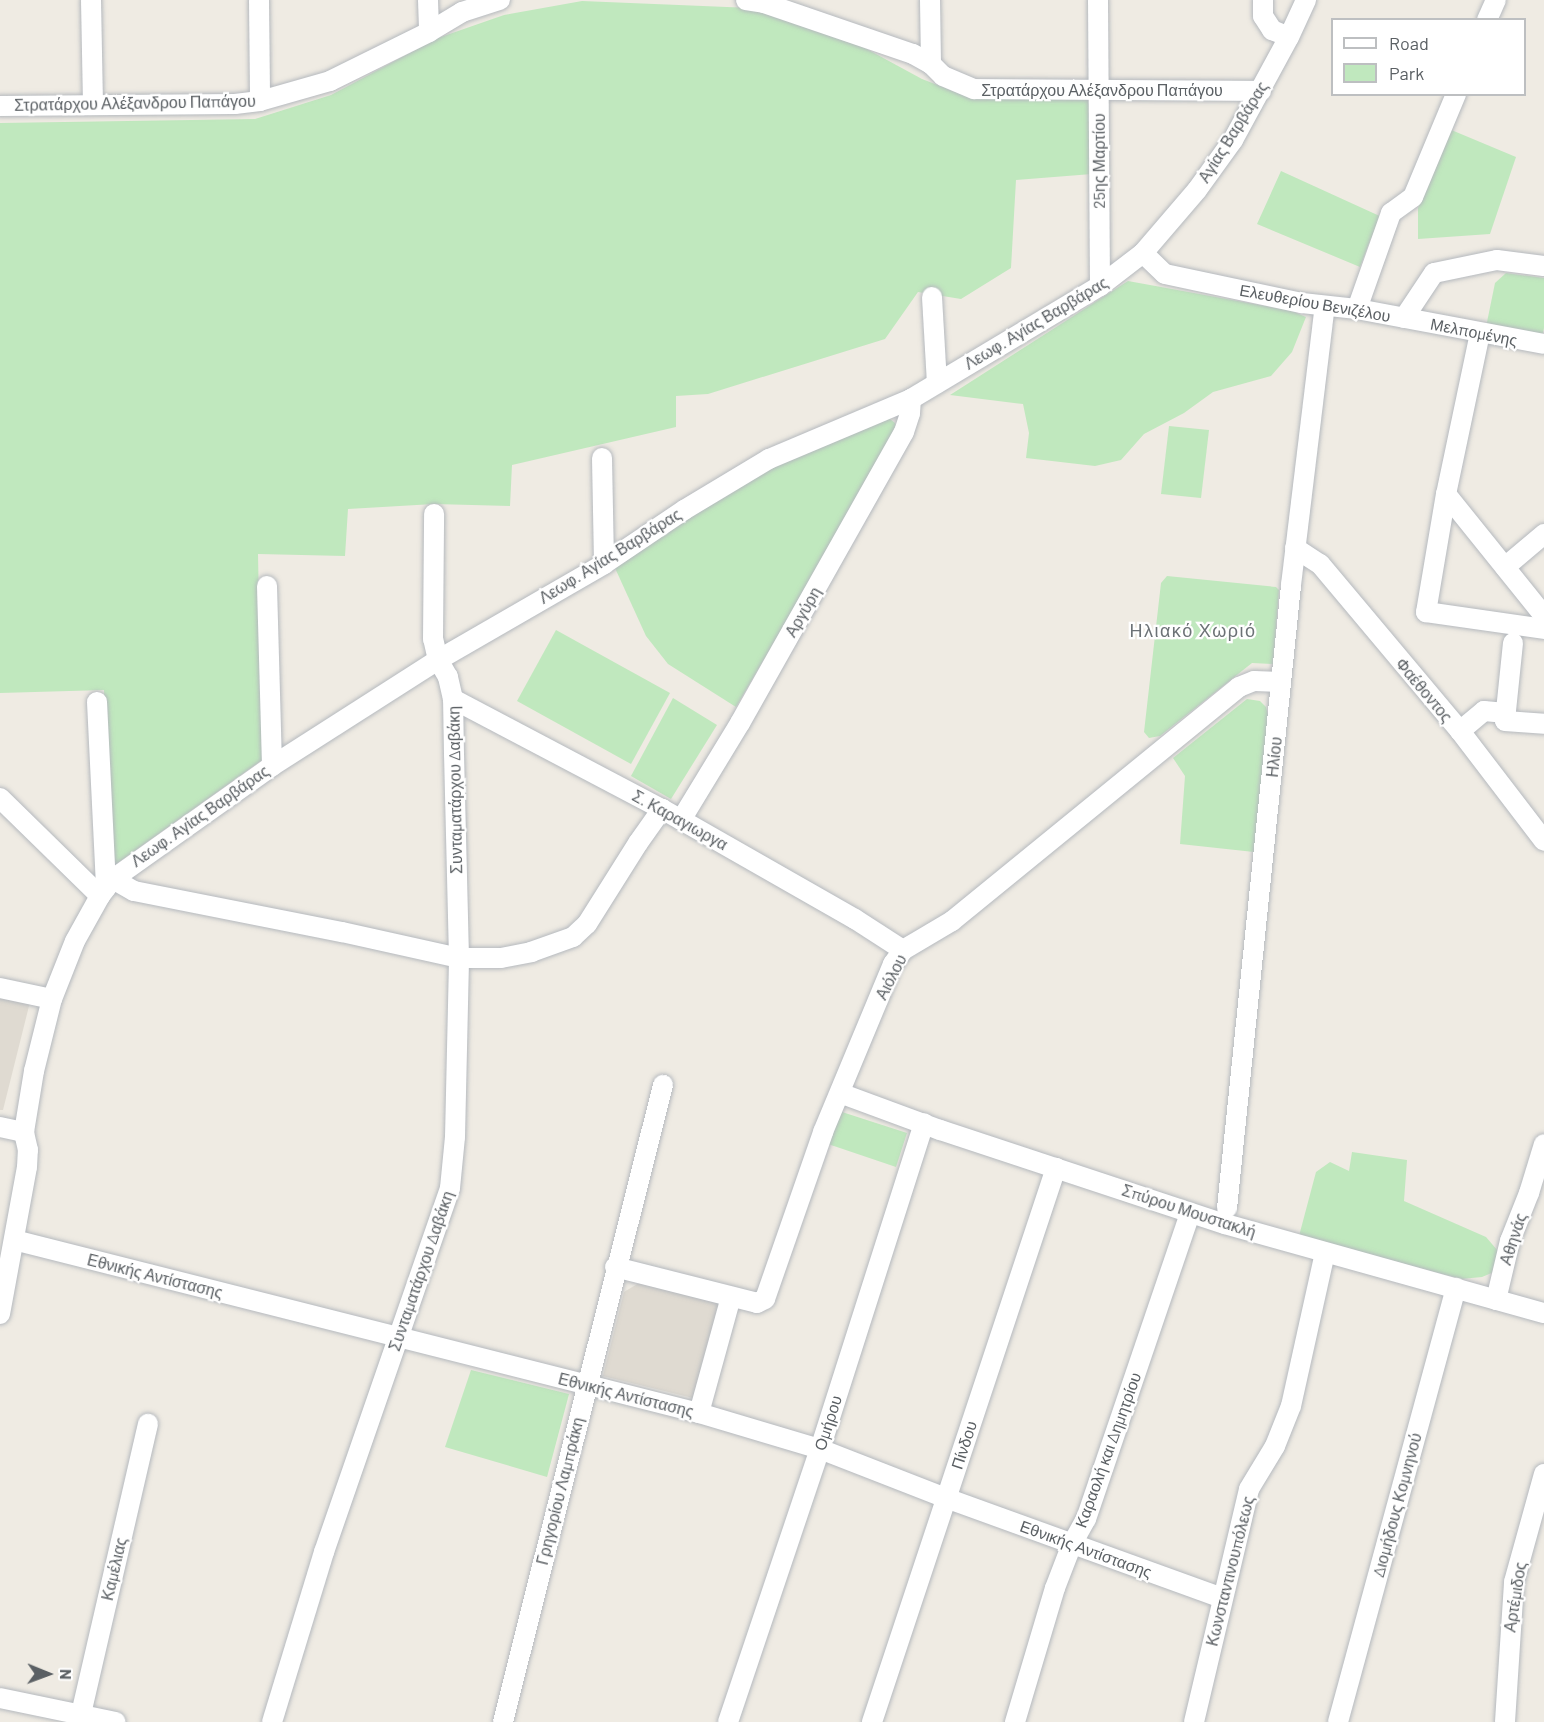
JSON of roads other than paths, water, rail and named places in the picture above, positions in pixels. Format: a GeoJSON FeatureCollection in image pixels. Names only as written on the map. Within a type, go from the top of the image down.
{"type":"FeatureCollection","features":[{"type":"Feature","properties":{"kind":"street"},"geometry":{"type":"LineString","coordinates":[[91,0],[93,105]]}},
{"type":"Feature","properties":{"kind":"street"},"geometry":{"type":"LineString","coordinates":[[259,0],[260,101]]}},
{"type":"Feature","properties":{"kind":"street"},"geometry":{"type":"LineString","coordinates":[[428,0],[429,32]]}},
{"type":"Feature","properties":{"kind":"street","name":"Στρατάρχου Αλέξανδρου Παπάγου"},"geometry":{"type":"LineString","coordinates":[[0,106],[235,104],[260,101],[330,81],[429,32],[462,12],[500,0]]}},
{"type":"Feature","properties":{"kind":"street"},"geometry":{"type":"LineString","coordinates":[[930,0],[931,64]]}},
{"type":"Feature","properties":{"kind":"street","name":"25ης Μαρτίου"},"geometry":{"type":"LineString","coordinates":[[1098,0],[1100,286]]}},
{"type":"Feature","properties":{"kind":"street"},"geometry":{"type":"LineString","coordinates":[[1263,0],[1263,16],[1272,30],[1289,38]]}},
{"type":"Feature","properties":{"kind":"street","name":"Αγίας Βαρβάρας"},"geometry":{"type":"LineString","coordinates":[[1143,253],[1197,190],[1233,140],[1262,91],[1306,0]]}},
{"type":"Feature","properties":{"kind":"street"},"geometry":{"type":"LineString","coordinates":[[1489,18],[1496,0]]}},
{"type":"Feature","properties":{"kind":"street","name":"Στρατάρχου Αλέξανδρου Παπάγου"},"geometry":{"type":"LineString","coordinates":[[758,1],[912,54],[931,64],[943,76],[974,89],[1262,91]]}},
{"type":"Feature","properties":{"kind":"street"},"geometry":{"type":"LineString","coordinates":[[1358,309],[1391,213],[1413,197],[1455,96]]}},
{"type":"Feature","properties":{"kind":"street","name":"Λεωφ. Αγίας Βαρβάρας"},"geometry":{"type":"LineString","coordinates":[[107,888],[272,766],[438,660],[604,564],[684,510],[769,459],[911,399],[1100,286],[1143,253]]}},
{"type":"Feature","properties":{"kind":"street","name":"Ελευθερίου Βενιζέλου"},"geometry":{"type":"LineString","coordinates":[[1143,253],[1165,274],[1325,306],[1358,309],[1404,318],[1434,273],[1497,260],[1544,266]]}},
{"type":"Feature","properties":{"kind":"street"},"geometry":{"type":"LineString","coordinates":[[932,297],[937,383]]}},
{"type":"Feature","properties":{"kind":"street","name":"Ηλίου"},"geometry":{"type":"LineString","coordinates":[[1227,1208],[1295,548],[1325,306]]}},
{"type":"Feature","properties":{"kind":"street","name":"Μελπομένης"},"geometry":{"type":"LineString","coordinates":[[1404,318],[1544,344]]}},
{"type":"Feature","properties":{"kind":"street"},"geometry":{"type":"LineString","coordinates":[[1480,333],[1446,494],[1426,612],[1544,629]]}},
{"type":"Feature","properties":{"kind":"street","name":"Αργύρη"},"geometry":{"type":"LineString","coordinates":[[681,820],[740,723],[904,432],[910,413],[911,399]]}},
{"type":"Feature","properties":{"kind":"street"},"geometry":{"type":"LineString","coordinates":[[602,458],[604,564]]}},
{"type":"Feature","properties":{"kind":"street"},"geometry":{"type":"LineString","coordinates":[[1446,494],[1544,616]]}},
{"type":"Feature","properties":{"kind":"street","name":"Συνταματάρχου Δαβάκη"},"geometry":{"type":"LineString","coordinates":[[272,1722],[324,1552],[450,1188],[455,1137],[459,958],[453,699],[448,677],[438,660],[433,639],[434,514]]}},
{"type":"Feature","properties":{"kind":"street"},"geometry":{"type":"LineString","coordinates":[[1505,567],[1544,534]]}},
{"type":"Feature","properties":{"kind":"street","name":"Φαέθοντος"},"geometry":{"type":"LineString","coordinates":[[1295,548],[1320,564],[1460,731],[1543,837]]}},
{"type":"Feature","properties":{"kind":"street"},"geometry":{"type":"LineString","coordinates":[[267,586],[272,766]]}},
{"type":"Feature","properties":{"kind":"street"},"geometry":{"type":"LineString","coordinates":[[1513,642],[1505,720],[1544,724]]}},
{"type":"Feature","properties":{"kind":"street","name":"Αιόλου"},"geometry":{"type":"LineString","coordinates":[[615,1267],[731,1297],[757,1302],[765,1299],[823,1132],[893,964],[903,950],[952,921],[1239,687],[1254,681],[1281,682]]}},
{"type":"Feature","properties":{"kind":"street","name":"Σ. Καραγιωργα"},"geometry":{"type":"LineString","coordinates":[[453,699],[662,809],[855,919],[903,950]]}},
{"type":"Feature","properties":{"kind":"street"},"geometry":{"type":"LineString","coordinates":[[0,1314],[3,1275],[14,1240],[27,1167],[28,1150],[24,1132],[34,1071],[52,999],[75,941],[107,888],[97,702]]}},
{"type":"Feature","properties":{"kind":"street"},"geometry":{"type":"LineString","coordinates":[[1460,731],[1484,711],[1506,713]]}},
{"type":"Feature","properties":{"kind":"street"},"geometry":{"type":"LineString","coordinates":[[0,798],[107,888],[134,891],[342,932],[459,958],[501,958],[531,952],[573,937],[587,924],[662,809]]}},
{"type":"Feature","properties":{"kind":"street"},"geometry":{"type":"LineString","coordinates":[[0,988],[52,999]]}},
{"type":"Feature","properties":{"kind":"street","name":"Γρηγορίου Λαμπράκη"},"geometry":{"type":"LineString","coordinates":[[503,1722],[615,1267],[663,1085]]}},
{"type":"Feature","properties":{"kind":"street","name":"Σπύρου Μουστακλή"},"geometry":{"type":"LineString","coordinates":[[840,1093],[924,1124],[1190,1213],[1544,1313]]}},
{"type":"Feature","properties":{"kind":"street","name":"Ομήρου"},"geometry":{"type":"LineString","coordinates":[[728,1722],[820,1449],[924,1124]]}},
{"type":"Feature","properties":{"kind":"street"},"geometry":{"type":"LineString","coordinates":[[0,1127],[24,1132]]}},
{"type":"Feature","properties":{"kind":"street","name":"Αθηνάς"},"geometry":{"type":"LineString","coordinates":[[1496,1300],[1510,1240],[1529,1193],[1544,1144]]}},
{"type":"Feature","properties":{"kind":"street","name":"Πίνδου"},"geometry":{"type":"LineString","coordinates":[[872,1722],[1056,1168]]}},
{"type":"Feature","properties":{"kind":"street","name":"Καραολή και Δημητρίου"},"geometry":{"type":"LineString","coordinates":[[1016,1722],[1055,1588],[1072,1544],[1086,1520],[1190,1213]]}},
{"type":"Feature","properties":{"kind":"street","name":"Εθνικής Αντίστασης"},"geometry":{"type":"LineString","coordinates":[[14,1240],[398,1339],[699,1413],[820,1449],[946,1498],[1223,1598]]}},
{"type":"Feature","properties":{"kind":"street","name":"Κωνσταντινουπόλεως"},"geometry":{"type":"LineString","coordinates":[[1194,1722],[1249,1489],[1275,1446],[1291,1406],[1325,1253]]}},
{"type":"Feature","properties":{"kind":"street","name":"Διομήδους Κομνηνού"},"geometry":{"type":"LineString","coordinates":[[1338,1722],[1456,1288]]}},
{"type":"Feature","properties":{"kind":"street"},"geometry":{"type":"LineString","coordinates":[[699,1413],[731,1297]]}},
{"type":"Feature","properties":{"kind":"street","name":"Καμέλιας"},"geometry":{"type":"LineString","coordinates":[[81,1714],[148,1424]]}},
{"type":"Feature","properties":{"kind":"street","name":"Αρτέμιδος"},"geometry":{"type":"LineString","coordinates":[[1505,1722],[1514,1582],[1544,1474]]}},
{"type":"Feature","properties":{"kind":"street"},"geometry":{"type":"LineString","coordinates":[[0,1698],[116,1722]]}},
{"type":"Feature","properties":{"kind":"district","name":"Ηλιακό Χωριό"},"geometry":{"type":"Point","coordinates":[1193,630]}}]}
